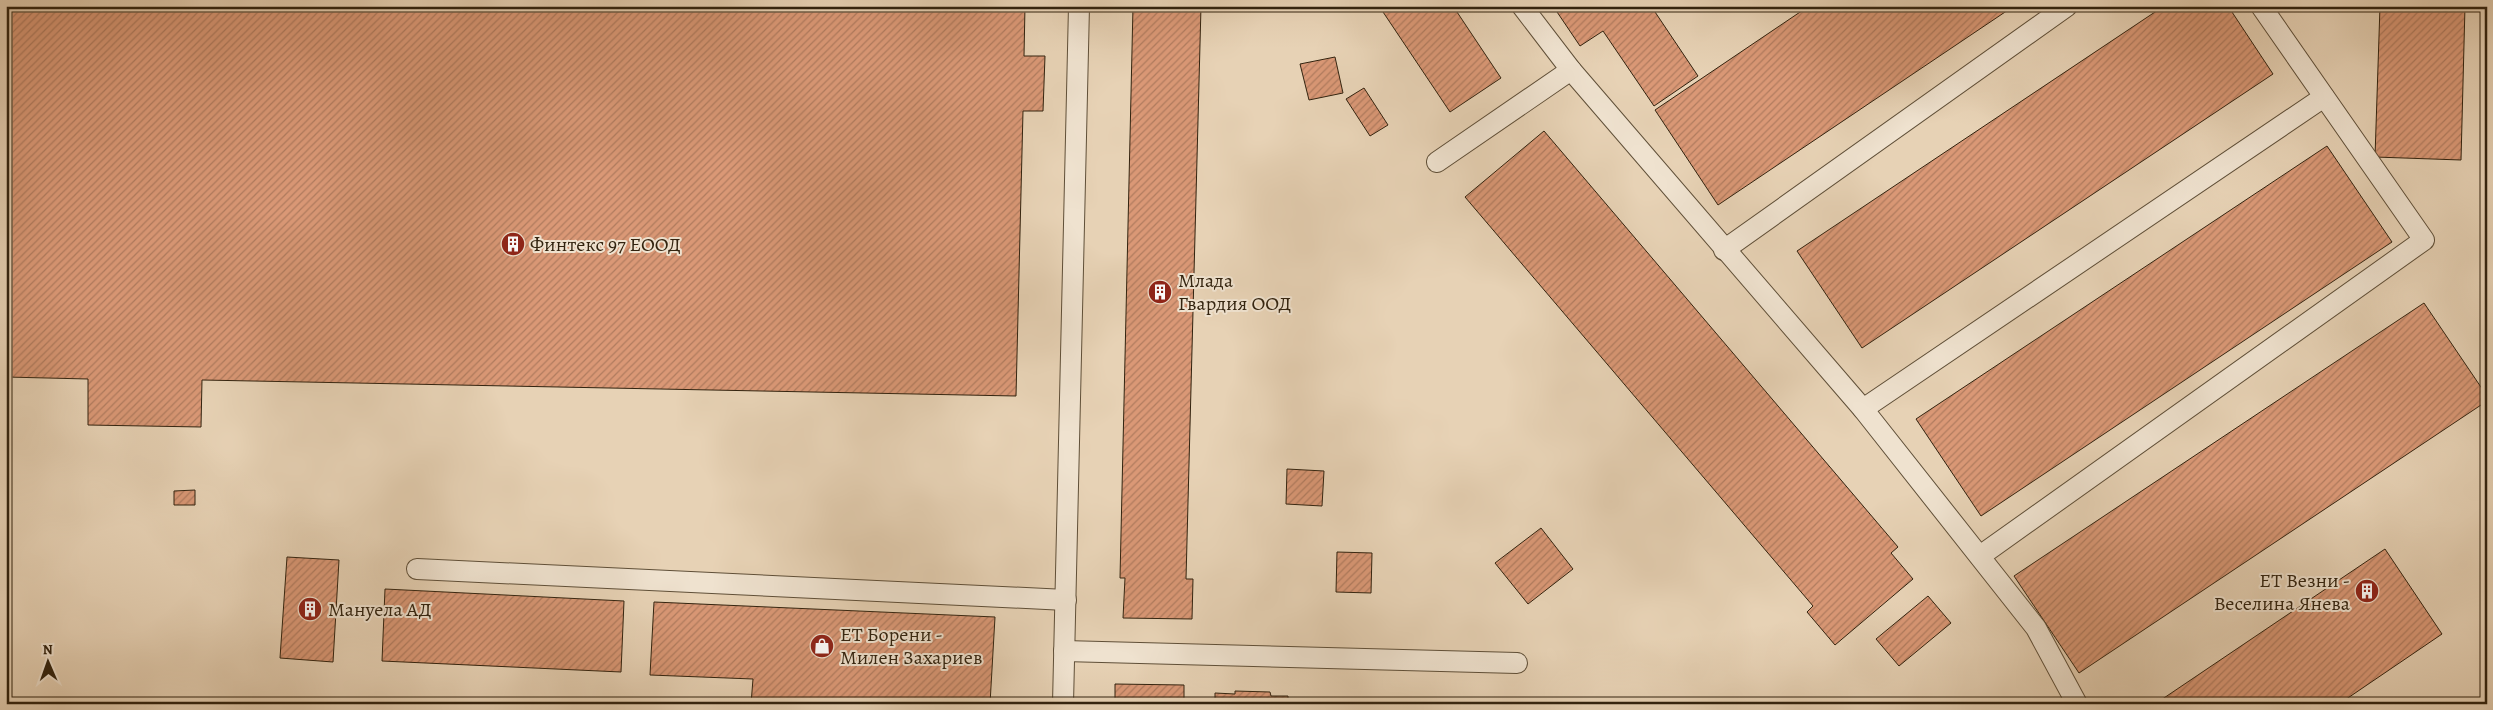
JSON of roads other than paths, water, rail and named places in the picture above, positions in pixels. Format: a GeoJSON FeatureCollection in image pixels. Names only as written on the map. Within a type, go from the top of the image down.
{"type":"FeatureCollection","features":[{"type":"Feature","properties":{"kind":"lane"},"geometry":{"type":"LineString","coordinates":[[1063,704],[1079,6]]}},
{"type":"Feature","properties":{"kind":"lane"},"geometry":{"type":"LineString","coordinates":[[1522,6],[1571,70],[1724,250],[1863,409],[1980,556],[2036,628],[2077,704]]}},
{"type":"Feature","properties":{"kind":"lane"},"geometry":{"type":"LineString","coordinates":[[1724,250],[2067,6]]}},
{"type":"Feature","properties":{"kind":"lane"},"geometry":{"type":"LineString","coordinates":[[1980,556],[2424,240],[2261,6]]}},
{"type":"Feature","properties":{"kind":"lane"},"geometry":{"type":"LineString","coordinates":[[1437,162],[1571,70]]}},
{"type":"Feature","properties":{"kind":"lane"},"geometry":{"type":"LineString","coordinates":[[1863,409],[2324,97]]}},
{"type":"Feature","properties":{"kind":"lane"},"geometry":{"type":"LineString","coordinates":[[417,569],[1066,600]]}},
{"type":"Feature","properties":{"kind":"lane"},"geometry":{"type":"LineString","coordinates":[[1064,651],[1518,663]]}},
{"type":"Feature","properties":{"kind":"place","name":"Финтекс 97 ЕООД"},"geometry":{"type":"Point","coordinates":[513,244]}},
{"type":"Feature","properties":{"kind":"place","name":"Млада Гвардия ООД"},"geometry":{"type":"Point","coordinates":[1160,292]}},
{"type":"Feature","properties":{"kind":"place","name":"ЕТ Везни - Веселина Янева"},"geometry":{"type":"Point","coordinates":[2367,591]}},
{"type":"Feature","properties":{"kind":"place","name":"Мануела АД"},"geometry":{"type":"Point","coordinates":[310,609]}},
{"type":"Feature","properties":{"kind":"place","name":"ЕТ Борени - Милен Захариев"},"geometry":{"type":"Point","coordinates":[822,646]}}]}
